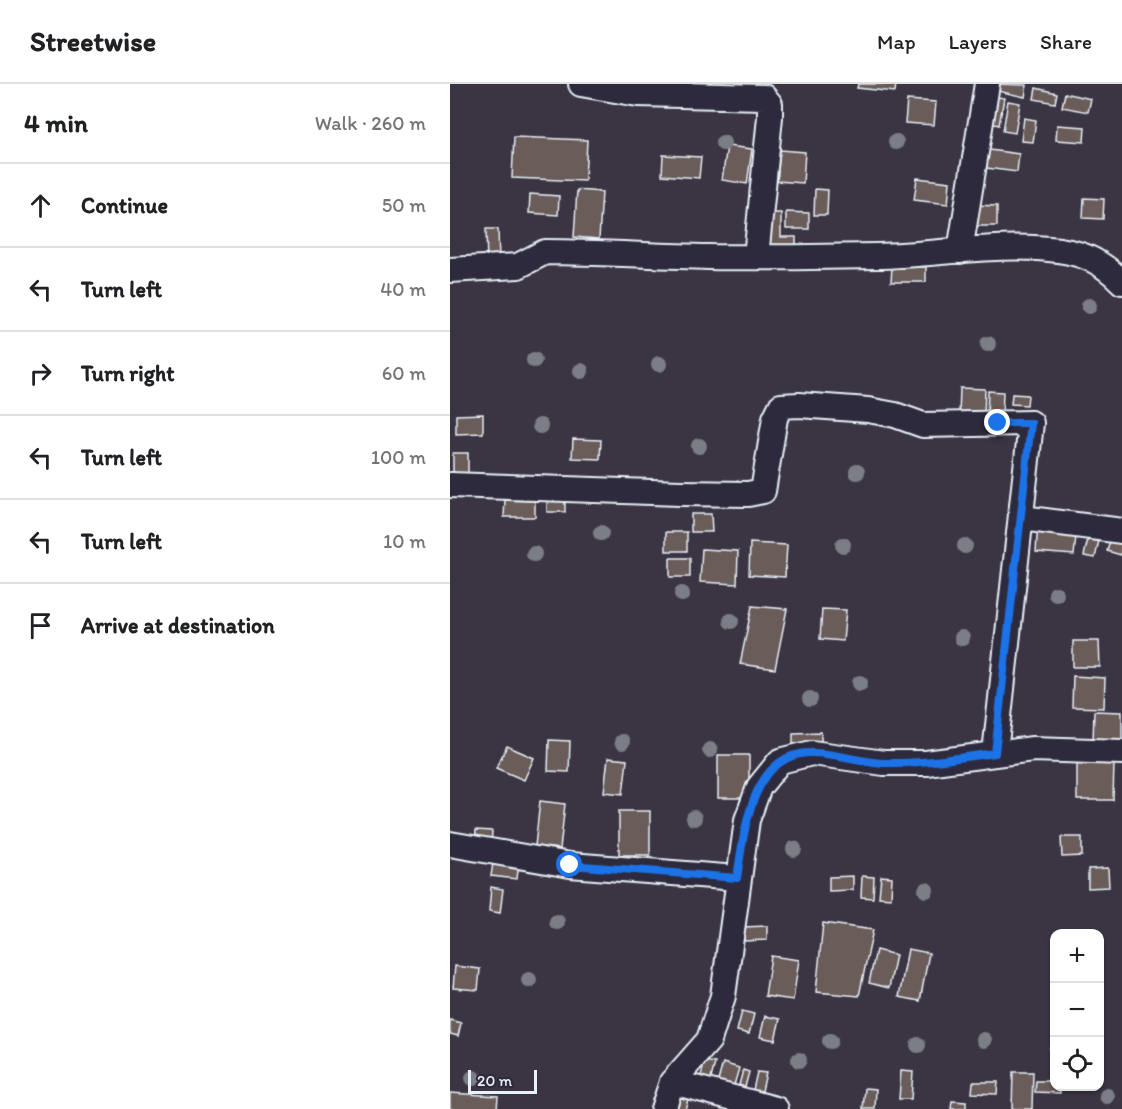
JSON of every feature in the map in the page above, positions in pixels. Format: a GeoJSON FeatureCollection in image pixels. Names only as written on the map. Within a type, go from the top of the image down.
{"type":"FeatureCollection","features":[{"type":"Feature","properties":{"kind":"street"},"geometry":{"type":"LineString","coordinates":[[581,84],[638,94],[764,97],[770,104],[770,117],[756,257]]}},
{"type":"Feature","properties":{"kind":"street"},"geometry":{"type":"LineString","coordinates":[[960,251],[987,84]]}},
{"type":"Feature","properties":{"kind":"street"},"geometry":{"type":"LineString","coordinates":[[450,270],[518,266],[544,252],[756,257],[916,255],[980,248],[1058,250],[1085,255],[1104,264],[1122,282]]}},
{"type":"Feature","properties":{"kind":"street"},"geometry":{"type":"LineString","coordinates":[[450,485],[680,493],[748,494],[763,491],[775,418],[781,406],[868,410],[896,415],[923,425],[1031,423],[995,753]]}},
{"type":"Feature","properties":{"kind":"street"},"geometry":{"type":"LineString","coordinates":[[1022,518],[1122,531]]}},
{"type":"Feature","properties":{"kind":"street"},"geometry":{"type":"LineString","coordinates":[[663,1109],[672,1082],[709,1040],[723,996],[737,878],[747,820],[759,788],[780,761],[812,753],[884,763],[926,763],[1033,749],[1122,752]]}},
{"type":"Feature","properties":{"kind":"street"},"geometry":{"type":"LineString","coordinates":[[450,844],[570,865],[737,878]]}},
{"type":"Feature","properties":{"kind":"street"},"geometry":{"type":"LineString","coordinates":[[672,1082],[776,1109]]}},
{"type":"Feature","properties":{"kind":"building"},"geometry":{"type":"Polygon","coordinates":[[[858,84],[896,84],[895,92],[857,88],[858,84]]]}},
{"type":"Feature","properties":{"kind":"building"},"geometry":{"type":"Polygon","coordinates":[[[994,84],[1027,85],[1025,97],[993,90],[994,84]]]}},
{"type":"Feature","properties":{"kind":"building"},"geometry":{"type":"Polygon","coordinates":[[[1036,88],[1057,93],[1055,103],[1034,99],[1036,88]]]}},
{"type":"Feature","properties":{"kind":"building"},"geometry":{"type":"Polygon","coordinates":[[[1065,93],[1091,99],[1088,112],[1062,107],[1065,93]]]}},
{"type":"Feature","properties":{"kind":"building"},"geometry":{"type":"Polygon","coordinates":[[[991,96],[1004,98],[999,125],[986,122],[991,96]]]}},
{"type":"Feature","properties":{"kind":"building"},"geometry":{"type":"Polygon","coordinates":[[[907,100],[936,102],[934,125],[905,123],[907,100]]]}},
{"type":"Feature","properties":{"kind":"building"},"geometry":{"type":"Polygon","coordinates":[[[1008,101],[1020,103],[1015,133],[1003,131],[1008,101]]]}},
{"type":"Feature","properties":{"kind":"building"},"geometry":{"type":"Polygon","coordinates":[[[1024,118],[1036,120],[1033,142],[1021,141],[1024,118]]]}},
{"type":"Feature","properties":{"kind":"building"},"geometry":{"type":"Polygon","coordinates":[[[1057,125],[1085,127],[1084,142],[1056,140],[1057,125]]]}},
{"type":"Feature","properties":{"kind":"building"},"geometry":{"type":"Polygon","coordinates":[[[514,137],[587,140],[585,181],[512,178],[514,137]]]}},
{"type":"Feature","properties":{"kind":"building"},"geometry":{"type":"Polygon","coordinates":[[[727,146],[752,149],[747,184],[722,180],[727,146]]]}},
{"type":"Feature","properties":{"kind":"building"},"geometry":{"type":"Polygon","coordinates":[[[982,149],[1019,154],[1017,172],[979,167],[982,149]]]}},
{"type":"Feature","properties":{"kind":"building"},"geometry":{"type":"Polygon","coordinates":[[[780,150],[805,152],[803,183],[777,181],[780,150]]]}},
{"type":"Feature","properties":{"kind":"building"},"geometry":{"type":"Polygon","coordinates":[[[663,155],[701,157],[699,178],[662,175],[663,155]]]}},
{"type":"Feature","properties":{"kind":"building"},"geometry":{"type":"Polygon","coordinates":[[[917,178],[950,182],[948,204],[914,200],[917,178]]]}},
{"type":"Feature","properties":{"kind":"building"},"geometry":{"type":"Polygon","coordinates":[[[815,189],[828,190],[827,215],[814,215],[815,189]]]}},
{"type":"Feature","properties":{"kind":"building"},"geometry":{"type":"Polygon","coordinates":[[[577,190],[602,192],[599,239],[574,237],[577,190]]]}},
{"type":"Feature","properties":{"kind":"building"},"geometry":{"type":"Polygon","coordinates":[[[530,194],[559,196],[558,215],[529,213],[530,194]]]}},
{"type":"Feature","properties":{"kind":"building"},"geometry":{"type":"Polygon","coordinates":[[[1084,198],[1104,199],[1103,219],[1083,218],[1084,198]]]}},
{"type":"Feature","properties":{"kind":"building"},"geometry":{"type":"Polygon","coordinates":[[[973,205],[997,206],[997,226],[973,226],[973,205]]]}},
{"type":"Feature","properties":{"kind":"building"},"geometry":{"type":"Polygon","coordinates":[[[786,212],[809,213],[809,229],[786,229],[786,212]]]}},
{"type":"Feature","properties":{"kind":"building"},"geometry":{"type":"Polygon","coordinates":[[[766,213],[781,213],[781,237],[796,237],[796,253],[765,253],[766,213]]]}},
{"type":"Feature","properties":{"kind":"building"},"geometry":{"type":"Polygon","coordinates":[[[486,229],[498,229],[499,262],[487,263],[486,229]]]}},
{"type":"Feature","properties":{"kind":"building"},"geometry":{"type":"Polygon","coordinates":[[[892,267],[926,267],[926,282],[891,282],[892,267]]]}},
{"type":"Feature","properties":{"kind":"building"},"geometry":{"type":"Polygon","coordinates":[[[960,388],[985,389],[984,417],[959,416],[960,388]]]}},
{"type":"Feature","properties":{"kind":"building"},"geometry":{"type":"Polygon","coordinates":[[[988,391],[1003,392],[1002,419],[987,419],[988,391]]]}},
{"type":"Feature","properties":{"kind":"building"},"geometry":{"type":"Polygon","coordinates":[[[1012,394],[1028,395],[1027,405],[1011,404],[1012,394]]]}},
{"type":"Feature","properties":{"kind":"building"},"geometry":{"type":"Polygon","coordinates":[[[483,414],[483,433],[456,434],[456,415],[483,414]]]}},
{"type":"Feature","properties":{"kind":"building"},"geometry":{"type":"Polygon","coordinates":[[[573,439],[601,440],[600,459],[572,458],[573,439]]]}},
{"type":"Feature","properties":{"kind":"building"},"geometry":{"type":"Polygon","coordinates":[[[453,453],[468,453],[468,475],[453,475],[453,453]]]}},
{"type":"Feature","properties":{"kind":"building"},"geometry":{"type":"Polygon","coordinates":[[[547,498],[565,499],[565,512],[547,512],[547,498]]]}},
{"type":"Feature","properties":{"kind":"building"},"geometry":{"type":"Polygon","coordinates":[[[505,500],[535,501],[535,517],[504,517],[505,500]]]}},
{"type":"Feature","properties":{"kind":"building"},"geometry":{"type":"Polygon","coordinates":[[[691,514],[711,514],[712,532],[691,532],[691,514]]]}},
{"type":"Feature","properties":{"kind":"building"},"geometry":{"type":"Polygon","coordinates":[[[1038,523],[1077,527],[1074,555],[1036,552],[1038,523]]]}},
{"type":"Feature","properties":{"kind":"building"},"geometry":{"type":"Polygon","coordinates":[[[1090,530],[1101,532],[1095,558],[1084,556],[1090,530]]]}},
{"type":"Feature","properties":{"kind":"building"},"geometry":{"type":"Polygon","coordinates":[[[666,532],[687,532],[687,551],[666,551],[666,532]]]}},
{"type":"Feature","properties":{"kind":"building"},"geometry":{"type":"Polygon","coordinates":[[[1112,534],[1122,536],[1121,555],[1107,551],[1112,534]]]}},
{"type":"Feature","properties":{"kind":"building"},"geometry":{"type":"Polygon","coordinates":[[[750,543],[787,545],[785,577],[749,575],[750,543]]]}},
{"type":"Feature","properties":{"kind":"building"},"geometry":{"type":"Polygon","coordinates":[[[702,549],[738,551],[737,584],[700,582],[702,549]]]}},
{"type":"Feature","properties":{"kind":"building"},"geometry":{"type":"Polygon","coordinates":[[[670,558],[690,558],[690,577],[670,577],[670,558]]]}},
{"type":"Feature","properties":{"kind":"building"},"geometry":{"type":"Polygon","coordinates":[[[752,606],[787,609],[775,669],[740,664],[752,606]]]}},
{"type":"Feature","properties":{"kind":"building"},"geometry":{"type":"Polygon","coordinates":[[[822,609],[846,610],[843,641],[820,639],[822,609]]]}},
{"type":"Feature","properties":{"kind":"building"},"geometry":{"type":"Polygon","coordinates":[[[1073,641],[1099,641],[1100,667],[1073,667],[1073,641]]]}},
{"type":"Feature","properties":{"kind":"building"},"geometry":{"type":"Polygon","coordinates":[[[1073,676],[1105,678],[1104,708],[1072,707],[1073,676]]]}},
{"type":"Feature","properties":{"kind":"building"},"geometry":{"type":"Polygon","coordinates":[[[1094,711],[1122,712],[1122,742],[1093,742],[1094,711]]]}},
{"type":"Feature","properties":{"kind":"building"},"geometry":{"type":"Polygon","coordinates":[[[821,732],[821,749],[793,750],[793,733],[821,732]]]}},
{"type":"Feature","properties":{"kind":"building"},"geometry":{"type":"Polygon","coordinates":[[[549,740],[570,741],[569,772],[548,771],[549,740]]]}},
{"type":"Feature","properties":{"kind":"building"},"geometry":{"type":"Polygon","coordinates":[[[507,746],[534,758],[524,780],[496,768],[507,746]]]}},
{"type":"Feature","properties":{"kind":"building"},"geometry":{"type":"Polygon","coordinates":[[[718,755],[749,755],[749,798],[718,798],[718,755]]]}},
{"type":"Feature","properties":{"kind":"building"},"geometry":{"type":"Polygon","coordinates":[[[608,758],[627,760],[623,794],[604,792],[608,758]]]}},
{"type":"Feature","properties":{"kind":"building"},"geometry":{"type":"Polygon","coordinates":[[[1077,763],[1114,763],[1113,800],[1077,800],[1077,763]]]}},
{"type":"Feature","properties":{"kind":"building"},"geometry":{"type":"Polygon","coordinates":[[[540,801],[565,804],[560,849],[535,846],[540,801]]]}},
{"type":"Feature","properties":{"kind":"building"},"geometry":{"type":"Polygon","coordinates":[[[619,811],[650,811],[650,855],[619,855],[619,811]]]}},
{"type":"Feature","properties":{"kind":"building"},"geometry":{"type":"Polygon","coordinates":[[[476,830],[492,831],[491,846],[475,845],[476,830]]]}},
{"type":"Feature","properties":{"kind":"building"},"geometry":{"type":"Polygon","coordinates":[[[1061,837],[1082,837],[1082,856],[1062,857],[1061,837]]]}},
{"type":"Feature","properties":{"kind":"building"},"geometry":{"type":"Polygon","coordinates":[[[494,857],[519,860],[517,879],[491,876],[494,857]]]}},
{"type":"Feature","properties":{"kind":"building"},"geometry":{"type":"Polygon","coordinates":[[[1108,868],[1109,887],[1088,888],[1088,869],[1108,868]]]}},
{"type":"Feature","properties":{"kind":"building"},"geometry":{"type":"Polygon","coordinates":[[[853,876],[853,890],[829,891],[829,877],[853,876]]]}},
{"type":"Feature","properties":{"kind":"building"},"geometry":{"type":"Polygon","coordinates":[[[862,876],[874,877],[873,898],[861,897],[862,876]]]}},
{"type":"Feature","properties":{"kind":"building"},"geometry":{"type":"Polygon","coordinates":[[[881,876],[892,877],[891,898],[879,897],[881,876]]]}},
{"type":"Feature","properties":{"kind":"building"},"geometry":{"type":"Polygon","coordinates":[[[491,887],[503,889],[500,913],[489,911],[491,887]]]}},
{"type":"Feature","properties":{"kind":"building"},"geometry":{"type":"Polygon","coordinates":[[[823,923],[873,930],[859,996],[816,992],[823,923]]]}},
{"type":"Feature","properties":{"kind":"building"},"geometry":{"type":"Polygon","coordinates":[[[767,926],[767,940],[744,941],[743,927],[767,926]]]}},
{"type":"Feature","properties":{"kind":"building"},"geometry":{"type":"Polygon","coordinates":[[[908,949],[929,953],[920,1001],[899,997],[908,949]]]}},
{"type":"Feature","properties":{"kind":"building"},"geometry":{"type":"Polygon","coordinates":[[[876,950],[896,955],[889,988],[869,983],[876,950]]]}},
{"type":"Feature","properties":{"kind":"building"},"geometry":{"type":"Polygon","coordinates":[[[771,956],[799,960],[793,1000],[765,996],[771,956]]]}},
{"type":"Feature","properties":{"kind":"building"},"geometry":{"type":"Polygon","coordinates":[[[455,966],[480,969],[478,990],[453,988],[455,966]]]}},
{"type":"Feature","properties":{"kind":"building"},"geometry":{"type":"Polygon","coordinates":[[[742,1011],[754,1014],[749,1034],[737,1031],[742,1011]]]}},
{"type":"Feature","properties":{"kind":"building"},"geometry":{"type":"Polygon","coordinates":[[[765,1016],[780,1019],[775,1040],[760,1037],[765,1016]]]}},
{"type":"Feature","properties":{"kind":"building"},"geometry":{"type":"Polygon","coordinates":[[[450,1020],[461,1023],[458,1036],[450,1034],[450,1020]]]}},
{"type":"Feature","properties":{"kind":"building"},"geometry":{"type":"Polygon","coordinates":[[[705,1061],[715,1063],[709,1086],[699,1083],[705,1061]]]}},
{"type":"Feature","properties":{"kind":"building"},"geometry":{"type":"Polygon","coordinates":[[[723,1063],[739,1068],[732,1092],[716,1088],[723,1063]]]}},
{"type":"Feature","properties":{"kind":"building"},"geometry":{"type":"Polygon","coordinates":[[[743,1070],[749,1072],[745,1087],[739,1085],[743,1070]]]}},
{"type":"Feature","properties":{"kind":"building"},"geometry":{"type":"Polygon","coordinates":[[[901,1071],[913,1072],[911,1099],[899,1099],[901,1071]]]}},
{"type":"Feature","properties":{"kind":"building"},"geometry":{"type":"Polygon","coordinates":[[[757,1072],[766,1073],[762,1091],[753,1090],[757,1072]]]}},
{"type":"Feature","properties":{"kind":"building"},"geometry":{"type":"Polygon","coordinates":[[[1013,1072],[1033,1072],[1032,1109],[1012,1109],[1013,1072]]]}},
{"type":"Feature","properties":{"kind":"building"},"geometry":{"type":"Polygon","coordinates":[[[1036,1081],[1050,1081],[1050,1091],[1060,1091],[1060,1093],[1035,1092],[1036,1081]]]}},
{"type":"Feature","properties":{"kind":"building"},"geometry":{"type":"Polygon","coordinates":[[[973,1082],[998,1082],[997,1094],[972,1093],[973,1082]]]}},
{"type":"Feature","properties":{"kind":"building"},"geometry":{"type":"Polygon","coordinates":[[[865,1088],[876,1089],[875,1109],[863,1109],[865,1088]]]}},
{"type":"Feature","properties":{"kind":"building"},"geometry":{"type":"Polygon","coordinates":[[[676,1090],[690,1093],[685,1109],[671,1109],[676,1090]]]}},
{"type":"Feature","properties":{"kind":"building"},"geometry":{"type":"Polygon","coordinates":[[[450,1093],[498,1096],[497,1109],[450,1109],[450,1093]]]}},
{"type":"Feature","properties":{"kind":"building"},"geometry":{"type":"Polygon","coordinates":[[[952,1101],[966,1102],[966,1109],[951,1109],[952,1101]]]}},
{"type":"Feature","properties":{"kind":"route"},"geometry":{"type":"LineString","coordinates":[[570,865],[688,876],[737,878],[747,820],[759,788],[780,761],[812,753],[884,763],[926,763],[995,753],[1031,423],[998,423]]}}]}
